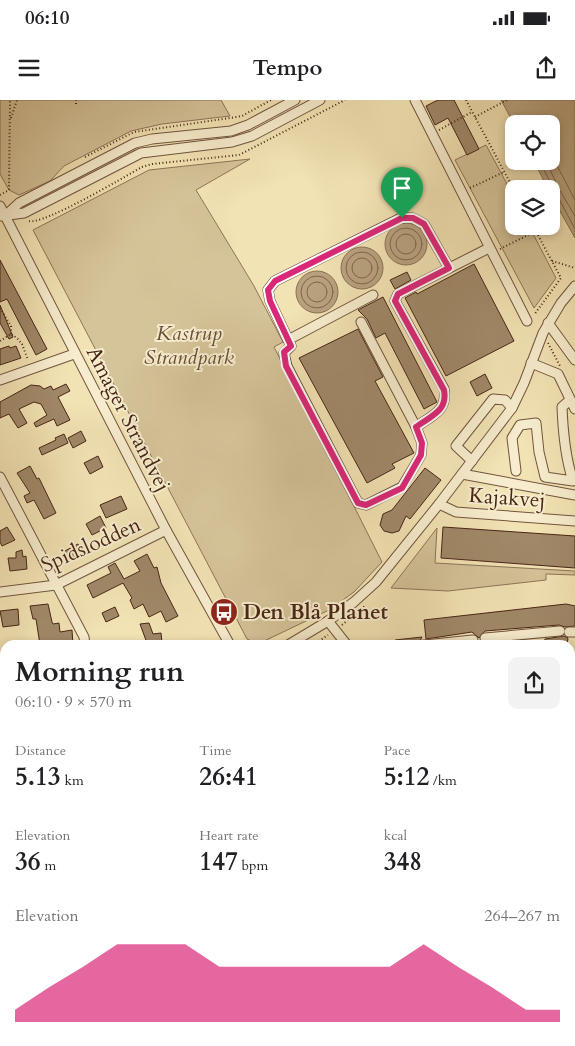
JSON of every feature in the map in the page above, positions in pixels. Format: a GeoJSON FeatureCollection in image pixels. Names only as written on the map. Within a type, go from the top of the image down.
{"type":"FeatureCollection","features":[{"type":"Feature","properties":{"kind":"street"},"geometry":{"type":"LineString","coordinates":[[3,216],[19,203],[135,143],[152,139],[232,131],[248,125],[295,100]]}},
{"type":"Feature","properties":{"kind":"street"},"geometry":{"type":"LineString","coordinates":[[3,216],[24,213],[141,153],[232,142],[252,136],[320,100]]}},
{"type":"Feature","properties":{"kind":"street"},"geometry":{"type":"LineString","coordinates":[[415,100],[490,251],[530,318]]}},
{"type":"Feature","properties":{"kind":"street","name":"Amager Strandvej"},"geometry":{"type":"LineString","coordinates":[[0,206],[3,216],[166,530],[227,640]]}},
{"type":"Feature","properties":{"kind":"street"},"geometry":{"type":"LineString","coordinates":[[361,322],[416,427],[422,443],[421,455],[402,488],[366,505],[358,503],[286,366],[284,352],[291,346],[270,301],[268,290],[275,281],[386,224],[402,218],[413,218],[424,224],[449,268]]}},
{"type":"Feature","properties":{"kind":"street"},"geometry":{"type":"LineString","coordinates":[[416,427],[441,410],[446,400],[444,390],[395,301],[398,294],[449,268],[490,251]]}},
{"type":"Feature","properties":{"kind":"street"},"geometry":{"type":"LineString","coordinates":[[296,640],[328,621],[354,602],[376,582],[439,504],[512,408],[537,345],[548,323],[575,286]]}},
{"type":"Feature","properties":{"kind":"street"},"geometry":{"type":"LineString","coordinates":[[288,340],[373,295]]}},
{"type":"Feature","properties":{"kind":"street"},"geometry":{"type":"LineString","coordinates":[[548,323],[575,360]]}},
{"type":"Feature","properties":{"kind":"street"},"geometry":{"type":"LineString","coordinates":[[0,380],[74,354]]}},
{"type":"Feature","properties":{"kind":"street"},"geometry":{"type":"LineString","coordinates":[[531,363],[558,374],[575,409]]}},
{"type":"Feature","properties":{"kind":"street"},"geometry":{"type":"LineString","coordinates":[[472,461],[456,446],[493,399],[505,400],[512,408]]}},
{"type":"Feature","properties":{"kind":"street"},"geometry":{"type":"LineString","coordinates":[[516,471],[512,438],[520,424],[536,422],[539,452],[545,478],[573,481],[564,446],[562,407],[570,400]]}},
{"type":"Feature","properties":{"kind":"street"},"geometry":{"type":"LineString","coordinates":[[462,474],[575,495]]}},
{"type":"Feature","properties":{"kind":"street"},"geometry":{"type":"LineString","coordinates":[[0,477],[84,640]]}},
{"type":"Feature","properties":{"kind":"street","name":"Kajakvej"},"geometry":{"type":"LineString","coordinates":[[439,504],[456,512],[575,521]]}},
{"type":"Feature","properties":{"kind":"street","name":"Spidslodden"},"geometry":{"type":"LineString","coordinates":[[0,592],[56,585],[166,530]]}},
{"type":"Feature","properties":{"kind":"street"},"geometry":{"type":"LineString","coordinates":[[328,621],[343,640]]}},
{"type":"Feature","properties":{"kind":"street"},"geometry":{"type":"LineString","coordinates":[[485,638],[568,632]]}},
{"type":"Feature","properties":{"kind":"path"},"geometry":{"type":"LineString","coordinates":[[0,194],[9,190],[10,100]]}},
{"type":"Feature","properties":{"kind":"path"},"geometry":{"type":"LineString","coordinates":[[10,120],[18,100]]}},
{"type":"Feature","properties":{"kind":"path"},"geometry":{"type":"LineString","coordinates":[[466,100],[508,180]]}},
{"type":"Feature","properties":{"kind":"path"},"geometry":{"type":"LineString","coordinates":[[475,116],[507,100]]}},
{"type":"Feature","properties":{"kind":"path"},"geometry":{"type":"LineString","coordinates":[[24,220],[33,222],[53,215],[142,167],[152,164],[240,155],[341,101]]}},
{"type":"Feature","properties":{"kind":"path"},"geometry":{"type":"LineString","coordinates":[[432,134],[472,112]]}},
{"type":"Feature","properties":{"kind":"path"},"geometry":{"type":"LineString","coordinates":[[461,193],[504,172]]}},
{"type":"Feature","properties":{"kind":"path"},"geometry":{"type":"LineString","coordinates":[[490,251],[527,235]]}},
{"type":"Feature","properties":{"kind":"path"},"geometry":{"type":"LineString","coordinates":[[530,318],[561,278],[538,235]]}},
{"type":"Feature","properties":{"kind":"path"},"geometry":{"type":"LineString","coordinates":[[552,261],[575,268]]}},
{"type":"Feature","properties":{"kind":"path"},"geometry":{"type":"LineString","coordinates":[[0,308],[10,326],[11,334],[22,344],[32,369]]}},
{"type":"Feature","properties":{"kind":"path"},"geometry":{"type":"LineString","coordinates":[[0,341],[11,334]]}},
{"type":"Feature","properties":{"kind":"green space"},"geometry":{"type":"Polygon","coordinates":[[[0,100],[221,100],[230,116],[162,124],[131,131],[64,166],[50,181],[19,195],[9,190],[0,174],[0,100]]]}},
{"type":"Feature","properties":{"kind":"green space"},"geometry":{"type":"Polygon","coordinates":[[[486,145],[505,180],[505,235],[534,235],[556,278],[534,308],[455,160],[486,145]]]}},
{"type":"Feature","properties":{"kind":"green space","name":"Kastrup Strandpark"},"geometry":{"type":"Polygon","coordinates":[[[250,159],[196,190],[254,286],[283,342],[274,347],[382,562],[354,592],[329,610],[266,640],[247,639],[33,230],[149,170],[250,159]]]}},
{"type":"Feature","properties":{"kind":"green space"},"geometry":{"type":"Polygon","coordinates":[[[437,528],[435,563],[575,571],[575,575],[546,574],[546,580],[448,591],[391,588],[437,528]]]}},
{"type":"Feature","properties":{"kind":"water"},"geometry":{"type":"Polygon","coordinates":[[[501,100],[575,100],[575,238],[560,211],[560,180],[544,180],[538,170],[560,170],[560,115],[509,115],[501,100]]]}},
{"type":"Feature","properties":{"kind":"water"},"geometry":{"type":"Polygon","coordinates":[[[410,223],[418,226],[424,232],[427,244],[424,256],[418,262],[402,265],[394,262],[388,256],[385,240],[388,232],[394,226],[410,223]]]}},
{"type":"Feature","properties":{"kind":"water"},"geometry":{"type":"Polygon","coordinates":[[[358,247],[366,247],[377,253],[383,268],[377,283],[366,289],[358,289],[347,283],[341,272],[341,264],[347,253],[358,247]]]}},
{"type":"Feature","properties":{"kind":"water"},"geometry":{"type":"Polygon","coordinates":[[[321,271],[329,274],[335,280],[338,292],[335,304],[329,310],[313,313],[305,310],[299,304],[296,288],[299,280],[305,274],[321,271]]]}},
{"type":"Feature","properties":{"kind":"building"},"geometry":{"type":"Polygon","coordinates":[[[438,100],[454,100],[479,149],[467,155],[448,118],[435,125],[426,106],[438,100]]]}},
{"type":"Feature","properties":{"kind":"building"},"geometry":{"type":"Polygon","coordinates":[[[0,260],[47,349],[36,355],[7,299],[0,302],[0,260]]]}},
{"type":"Feature","properties":{"kind":"building"},"geometry":{"type":"Polygon","coordinates":[[[474,264],[514,341],[446,376],[405,298],[416,292],[417,294],[474,264]]]}},
{"type":"Feature","properties":{"kind":"building"},"geometry":{"type":"Polygon","coordinates":[[[407,272],[411,280],[395,289],[390,280],[407,272]]]}},
{"type":"Feature","properties":{"kind":"building"},"geometry":{"type":"Polygon","coordinates":[[[383,297],[437,402],[424,409],[385,333],[376,338],[367,319],[358,310],[383,297]]]}},
{"type":"Feature","properties":{"kind":"building"},"geometry":{"type":"Polygon","coordinates":[[[0,305],[13,337],[9,339],[0,323],[0,305]]]}},
{"type":"Feature","properties":{"kind":"building"},"geometry":{"type":"Polygon","coordinates":[[[358,329],[383,377],[375,381],[414,453],[392,464],[395,468],[367,483],[299,358],[358,329]]]}},
{"type":"Feature","properties":{"kind":"building"},"geometry":{"type":"Polygon","coordinates":[[[9,346],[10,348],[16,346],[21,358],[0,365],[0,349],[9,346]]]}},
{"type":"Feature","properties":{"kind":"building"},"geometry":{"type":"Polygon","coordinates":[[[485,374],[492,388],[477,396],[470,382],[485,374]]]}},
{"type":"Feature","properties":{"kind":"building"},"geometry":{"type":"Polygon","coordinates":[[[66,384],[70,391],[58,397],[70,420],[57,426],[54,419],[36,427],[34,423],[47,415],[41,404],[34,402],[19,409],[27,423],[18,428],[9,414],[0,418],[0,402],[31,385],[40,386],[44,389],[51,386],[53,390],[66,384]]]}},
{"type":"Feature","properties":{"kind":"building"},"geometry":{"type":"Polygon","coordinates":[[[81,431],[86,441],[73,448],[68,438],[81,431]]]}},
{"type":"Feature","properties":{"kind":"building"},"geometry":{"type":"Polygon","coordinates":[[[64,434],[68,443],[42,455],[39,448],[64,434]]]}},
{"type":"Feature","properties":{"kind":"building"},"geometry":{"type":"Polygon","coordinates":[[[98,456],[103,467],[90,474],[84,463],[98,456]]]}},
{"type":"Feature","properties":{"kind":"building"},"geometry":{"type":"Polygon","coordinates":[[[30,466],[37,479],[39,478],[56,513],[44,519],[34,500],[27,503],[24,496],[30,493],[17,473],[30,466]]]}},
{"type":"Feature","properties":{"kind":"building"},"geometry":{"type":"Polygon","coordinates":[[[425,468],[441,480],[410,519],[406,516],[399,531],[392,533],[384,531],[380,525],[383,514],[392,510],[425,468]]]}},
{"type":"Feature","properties":{"kind":"building"},"geometry":{"type":"Polygon","coordinates":[[[121,496],[127,509],[106,518],[100,505],[121,496]]]}},
{"type":"Feature","properties":{"kind":"building"},"geometry":{"type":"Polygon","coordinates":[[[100,516],[106,528],[92,535],[86,524],[100,516]]]}},
{"type":"Feature","properties":{"kind":"building"},"geometry":{"type":"Polygon","coordinates":[[[7,527],[15,540],[2,546],[0,531],[7,527]]]}},
{"type":"Feature","properties":{"kind":"building"},"geometry":{"type":"Polygon","coordinates":[[[443,527],[575,536],[575,568],[441,558],[443,527]]]}},
{"type":"Feature","properties":{"kind":"building"},"geometry":{"type":"Polygon","coordinates":[[[78,544],[82,553],[67,560],[63,552],[78,544]]]}},
{"type":"Feature","properties":{"kind":"building"},"geometry":{"type":"Polygon","coordinates":[[[22,550],[23,557],[26,556],[27,569],[10,571],[8,558],[16,558],[16,552],[22,550]]]}},
{"type":"Feature","properties":{"kind":"building"},"geometry":{"type":"Polygon","coordinates":[[[147,554],[154,568],[157,567],[161,583],[178,616],[166,622],[161,611],[149,617],[143,604],[134,609],[130,600],[132,598],[123,583],[93,598],[87,585],[111,573],[108,567],[115,563],[124,579],[140,571],[134,561],[147,554]]]}},
{"type":"Feature","properties":{"kind":"building"},"geometry":{"type":"Polygon","coordinates":[[[48,604],[53,624],[59,623],[60,632],[72,630],[73,640],[39,640],[36,619],[33,619],[30,606],[48,604]]]}},
{"type":"Feature","properties":{"kind":"building"},"geometry":{"type":"Polygon","coordinates":[[[566,604],[575,606],[575,626],[565,627],[559,625],[485,631],[479,638],[472,632],[426,639],[424,620],[566,604]]]}},
{"type":"Feature","properties":{"kind":"building"},"geometry":{"type":"Polygon","coordinates":[[[115,607],[119,616],[106,622],[102,613],[115,607]]]}},
{"type":"Feature","properties":{"kind":"building"},"geometry":{"type":"Polygon","coordinates":[[[18,609],[19,625],[3,627],[0,611],[18,609]]]}},
{"type":"Feature","properties":{"kind":"building"},"geometry":{"type":"Polygon","coordinates":[[[149,623],[153,634],[161,633],[162,640],[146,640],[140,624],[149,623]]]}},
{"type":"Feature","properties":{"kind":"building"},"geometry":{"type":"Polygon","coordinates":[[[564,636],[568,638],[568,640],[545,639],[564,636]]]}},
{"type":"Feature","properties":{"kind":"building"},"geometry":{"type":"Polygon","coordinates":[[[422,637],[420,640],[395,640],[422,637]]]}},
{"type":"Feature","properties":{"kind":"place","name":"Den Blå Planet"},"geometry":{"type":"Point","coordinates":[224,612]}},
{"type":"Feature","properties":{"kind":"route"},"geometry":{"type":"LineString","coordinates":[[402,218],[413,218],[424,224],[449,268],[398,294],[395,301],[444,390],[446,400],[441,410],[416,427],[422,443],[421,455],[402,488],[366,505],[358,503],[286,366],[284,352],[291,346],[270,301],[268,290],[275,281],[386,224],[402,218]]}}]}
